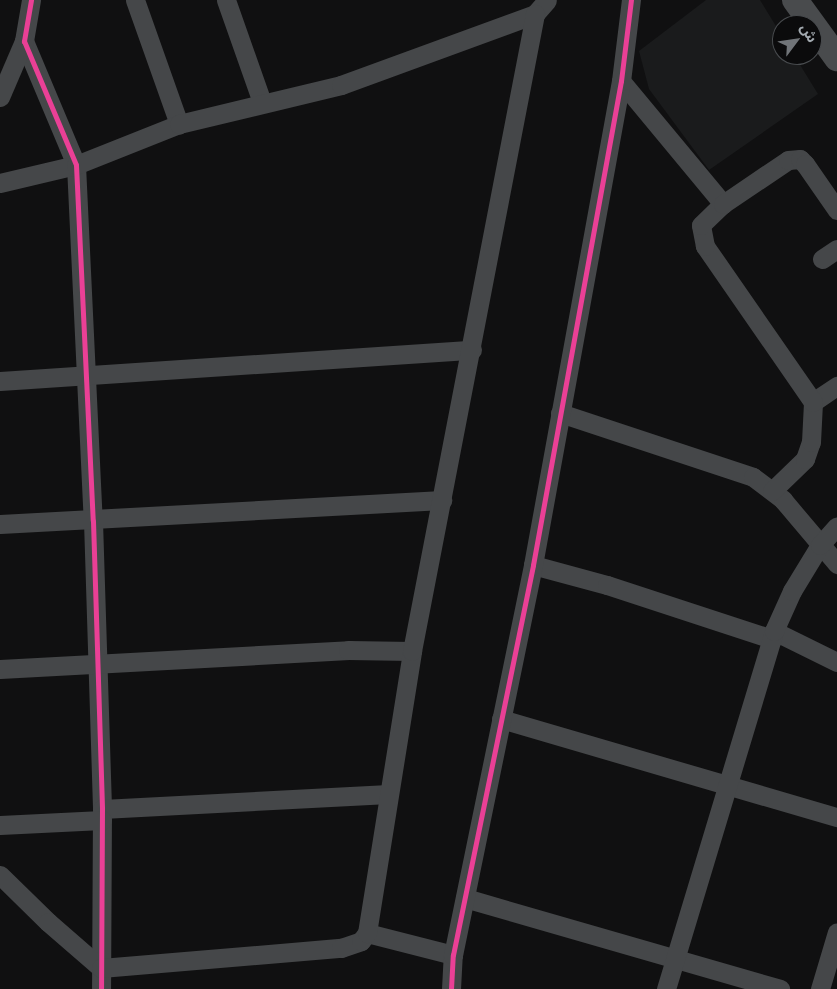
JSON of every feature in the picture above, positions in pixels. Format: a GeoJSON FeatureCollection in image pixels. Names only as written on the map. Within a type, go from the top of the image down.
{"type":"FeatureCollection","features":[{"type":"Feature","properties":{"kind":"main road"},"geometry":{"type":"LineString","coordinates":[[795,0],[837,58]]}},
{"type":"Feature","properties":{"kind":"street"},"geometry":{"type":"LineString","coordinates":[[0,97],[24,41],[31,0]]}},
{"type":"Feature","properties":{"kind":"street"},"geometry":{"type":"LineString","coordinates":[[135,0],[179,124]]}},
{"type":"Feature","properties":{"kind":"street"},"geometry":{"type":"LineString","coordinates":[[226,0],[262,102]]}},
{"type":"Feature","properties":{"kind":"street"},"geometry":{"type":"LineString","coordinates":[[451,989],[453,955],[533,565],[620,81],[629,1]]}},
{"type":"Feature","properties":{"kind":"street"},"geometry":{"type":"LineString","coordinates":[[0,184],[76,165],[179,124],[262,102],[341,85],[541,7]]}},
{"type":"Feature","properties":{"kind":"street"},"geometry":{"type":"LineString","coordinates":[[0,875],[48,922],[101,968],[341,948],[360,941],[367,933],[412,651],[541,7]]}},
{"type":"Feature","properties":{"kind":"street"},"geometry":{"type":"LineString","coordinates":[[24,41],[76,165],[93,521],[95,664],[102,815],[101,989]]}},
{"type":"Feature","properties":{"kind":"street"},"geometry":{"type":"LineString","coordinates":[[620,81],[723,204]]}},
{"type":"Feature","properties":{"kind":"street"},"geometry":{"type":"LineString","coordinates":[[772,491],[805,459],[811,442],[813,402],[705,246],[701,225],[723,204],[780,164],[800,160],[837,210]]}},
{"type":"Feature","properties":{"kind":"street"},"geometry":{"type":"LineString","coordinates":[[0,381],[472,350]]}},
{"type":"Feature","properties":{"kind":"street"},"geometry":{"type":"LineString","coordinates":[[813,402],[837,386]]}},
{"type":"Feature","properties":{"kind":"street"},"geometry":{"type":"LineString","coordinates":[[560,413],[753,477],[772,491],[837,564]]}},
{"type":"Feature","properties":{"kind":"street"},"geometry":{"type":"LineString","coordinates":[[0,524],[93,521],[442,500]]}},
{"type":"Feature","properties":{"kind":"street"},"geometry":{"type":"LineString","coordinates":[[666,989],[673,958],[773,635],[792,591],[820,544],[837,526]]}},
{"type":"Feature","properties":{"kind":"street"},"geometry":{"type":"LineString","coordinates":[[533,565],[607,585],[773,635],[837,662]]}},
{"type":"Feature","properties":{"kind":"street"},"geometry":{"type":"LineString","coordinates":[[0,669],[348,650],[412,651]]}},
{"type":"Feature","properties":{"kind":"street"},"geometry":{"type":"LineString","coordinates":[[500,719],[727,783],[837,817]]}},
{"type":"Feature","properties":{"kind":"street"},"geometry":{"type":"LineString","coordinates":[[0,825],[102,815],[389,794]]}},
{"type":"Feature","properties":{"kind":"street"},"geometry":{"type":"LineString","coordinates":[[465,898],[780,989]]}},
{"type":"Feature","properties":{"kind":"street"},"geometry":{"type":"LineString","coordinates":[[820,989],[837,932]]}},
{"type":"Feature","properties":{"kind":"street"},"geometry":{"type":"LineString","coordinates":[[367,933],[453,955]]}},
{"type":"Feature","properties":{"kind":"shaded area"},"geometry":{"type":"Polygon","coordinates":[[[706,0],[760,0],[772,20],[772,65],[800,65],[818,94],[709,170],[649,89],[639,51],[706,0]]]}},
{"type":"Feature","properties":{"kind":"cycle path"},"geometry":{"type":"LineString","coordinates":[[31,0],[24,41],[76,165],[93,521],[102,809],[101,989]]}},
{"type":"Feature","properties":{"kind":"cycle path"},"geometry":{"type":"LineString","coordinates":[[451,989],[453,955],[533,565],[621,81],[631,0]]}}]}
